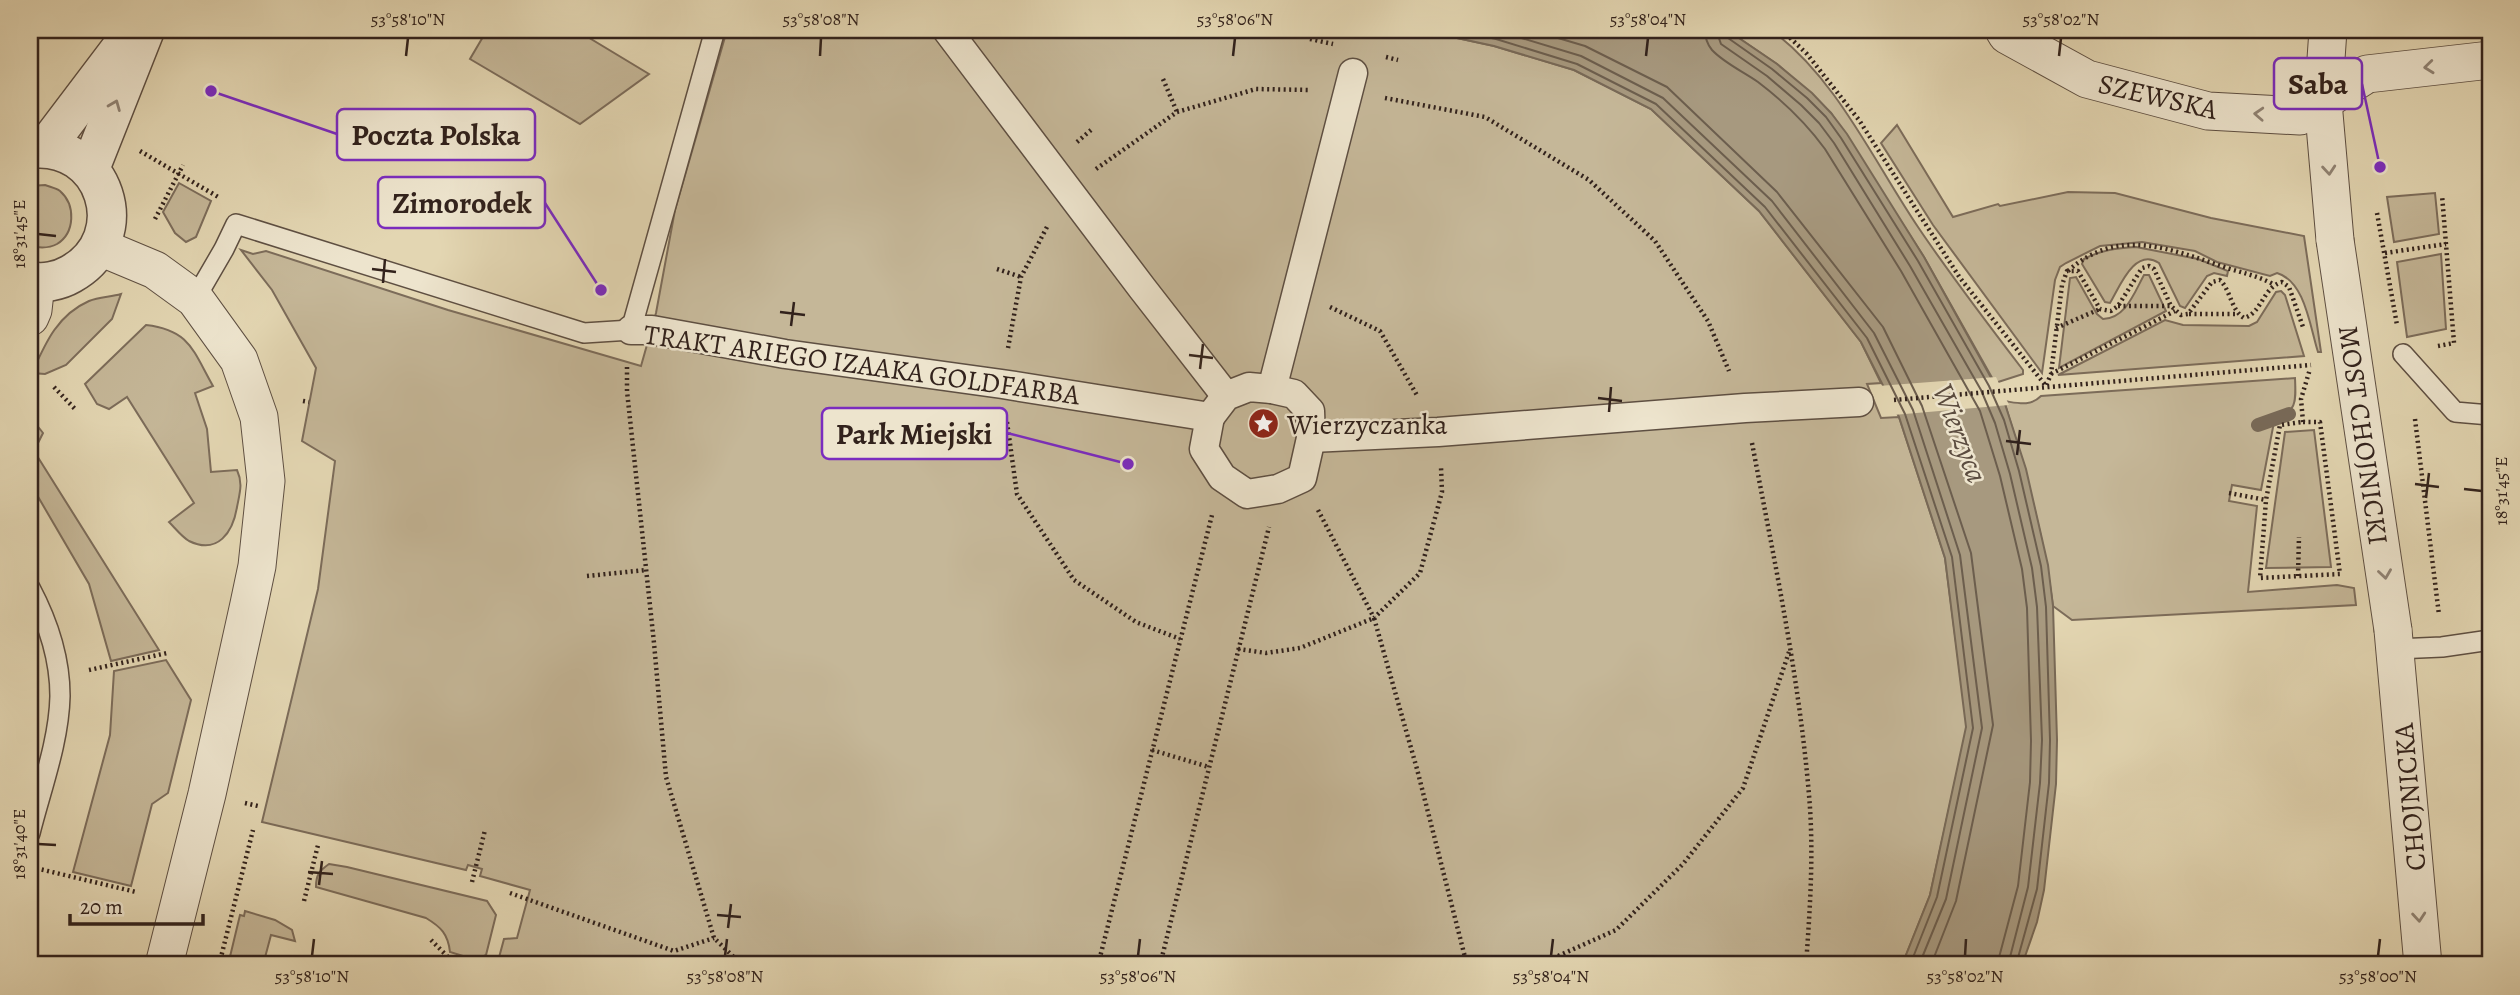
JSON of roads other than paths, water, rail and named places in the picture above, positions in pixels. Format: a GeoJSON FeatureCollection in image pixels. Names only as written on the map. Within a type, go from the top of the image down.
{"type":"FeatureCollection","features":[{"type":"Feature","properties":{"kind":"street"},"geometry":{"type":"LineString","coordinates":[[32,294],[83,267],[100,247],[108,220],[104,192],[90,169],[70,154],[38,148],[135,30]]}},
{"type":"Feature","properties":{"kind":"street"},"geometry":{"type":"LineString","coordinates":[[90,169],[145,30]]}},
{"type":"Feature","properties":{"kind":"street"},"geometry":{"type":"LineString","coordinates":[[947,30],[1067,189],[1218,406]]}},
{"type":"Feature","properties":{"kind":"street"},"geometry":{"type":"LineString","coordinates":[[2323,102],[2328,30]]}},
{"type":"Feature","properties":{"kind":"street","name":"SZEWSKA"},"geometry":{"type":"LineString","coordinates":[[2007,32],[2087,79],[2207,111],[2300,116],[2367,74],[2490,60]]}},
{"type":"Feature","properties":{"kind":"street"},"geometry":{"type":"LineString","coordinates":[[1272,389],[1351,82]]}},
{"type":"Feature","properties":{"kind":"street","name":"MOST CHOJNICKI"},"geometry":{"type":"LineString","coordinates":[[2323,102],[2335,240],[2395,639]]}},
{"type":"Feature","properties":{"kind":"street"},"geometry":{"type":"LineString","coordinates":[[100,247],[155,270],[195,299],[239,360],[259,417],[266,481],[257,566],[249,604],[164,965]]}},
{"type":"Feature","properties":{"kind":"street","name":"TRAKT ARIEGO IZAAKA GOLDFARBA"},"geometry":{"type":"LineString","coordinates":[[631,330],[652,330],[785,354],[1002,384],[1218,406],[1249,387],[1272,389],[1294,394],[1310,411],[1311,438],[1302,478],[1278,489],[1247,494],[1222,477],[1204,449],[1218,406]]}},
{"type":"Feature","properties":{"kind":"street"},"geometry":{"type":"LineString","coordinates":[[1311,438],[1438,432],[1745,408],[1859,402]]}},
{"type":"Feature","properties":{"kind":"street","name":"CHOJNICKA"},"geometry":{"type":"LineString","coordinates":[[2395,639],[2423,965]]}},
{"type":"Feature","properties":{"kind":"lane"},"geometry":{"type":"LineString","coordinates":[[631,330],[715,30]]}},
{"type":"Feature","properties":{"kind":"lane","name":"TRAKT ARIEGO IZAAKA GOLDFARBA"},"geometry":{"type":"LineString","coordinates":[[195,299],[236,224],[584,333],[631,330]]}},
{"type":"Feature","properties":{"kind":"lane"},"geometry":{"type":"LineString","coordinates":[[2403,354],[2455,412],[2490,415]]}},
{"type":"Feature","properties":{"kind":"lane"},"geometry":{"type":"LineString","coordinates":[[30,588],[40,606],[55,654],[60,696],[53,745],[30,833]]}},
{"type":"Feature","properties":{"kind":"lane"},"geometry":{"type":"LineString","coordinates":[[2395,639],[2442,647],[2490,640]]}},
{"type":"Feature","properties":{"kind":"water","name":"Wierzyca"},"geometry":{"type":"Polygon","coordinates":[[[1420,30],[1727,30],[1777,64],[1812,93],[1847,134],[1924,257],[2004,401],[2026,469],[2048,565],[2053,606],[2056,784],[2044,890],[2037,922],[2022,965],[1902,965],[1930,895],[1966,727],[1945,558],[1899,417],[1861,342],[1759,211],[1651,109],[1574,70],[1494,46],[1420,30]]]}},
{"type":"Feature","properties":{"kind":"waterway"},"geometry":{"type":"LineString","coordinates":[[2258,425],[2289,414]]}},
{"type":"Feature","properties":{"kind":"place","name":"Poczta Polska"},"geometry":{"type":"Point","coordinates":[211,91]}},
{"type":"Feature","properties":{"kind":"place","name":"Saba"},"geometry":{"type":"Point","coordinates":[2380,167]}},
{"type":"Feature","properties":{"kind":"place","name":"Zimorodek"},"geometry":{"type":"Point","coordinates":[601,290]}},
{"type":"Feature","properties":{"kind":"place","name":"Wierzyczanka"},"geometry":{"type":"Point","coordinates":[1264,424]}},
{"type":"Feature","properties":{"kind":"place","name":"Park Miejski"},"geometry":{"type":"Point","coordinates":[1128,464]}}]}
